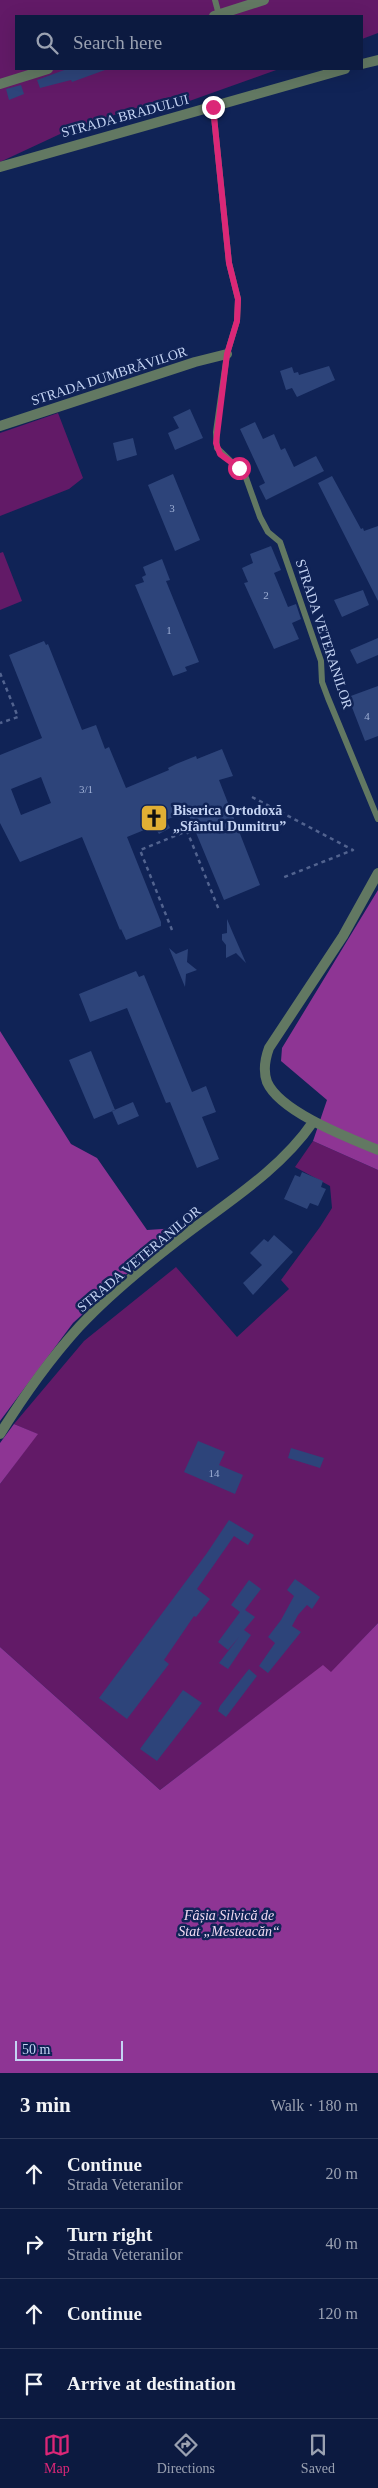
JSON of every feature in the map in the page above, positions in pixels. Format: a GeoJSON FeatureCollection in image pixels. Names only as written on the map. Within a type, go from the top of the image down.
{"type":"FeatureCollection","features":[{"type":"Feature","properties":{"kind":"street"},"geometry":{"type":"LineString","coordinates":[[217,15],[264,0]]}},
{"type":"Feature","properties":{"kind":"street"},"geometry":{"type":"LineString","coordinates":[[363,64],[378,60]]}},
{"type":"Feature","properties":{"kind":"street"},"geometry":{"type":"LineString","coordinates":[[0,84],[45,70]]}},
{"type":"Feature","properties":{"kind":"street","name":"STRADA BRADULUI"},"geometry":{"type":"LineString","coordinates":[[0,167],[342,70]]}},
{"type":"Feature","properties":{"kind":"street","name":"STRADA DUMBRĂVILOR"},"geometry":{"type":"LineString","coordinates":[[0,426],[195,362],[227,354]]}},
{"type":"Feature","properties":{"kind":"street"},"geometry":{"type":"LineString","coordinates":[[378,873],[343,936],[269,1048],[265,1060],[267,1083],[275,1093],[313,1122],[378,1150]]}},
{"type":"Feature","properties":{"kind":"street","name":"STRADA VETERANILOR"},"geometry":{"type":"LineString","coordinates":[[0,1434],[14,1412],[85,1321],[172,1245],[271,1168],[296,1144],[313,1122]]}},
{"type":"Feature","properties":{"kind":"lane"},"geometry":{"type":"LineString","coordinates":[[214,0],[217,15]]}},
{"type":"Feature","properties":{"kind":"lane"},"geometry":{"type":"LineString","coordinates":[[213,107],[229,263],[238,299],[237,321],[227,354]]}},
{"type":"Feature","properties":{"kind":"lane","name":"STRADA VETERANILOR"},"geometry":{"type":"LineString","coordinates":[[227,354],[216,432],[217,448],[245,475],[260,517],[268,532],[280,542],[321,661],[322,682],[378,819]]}},
{"type":"Feature","properties":{"kind":"path"},"geometry":{"type":"LineString","coordinates":[[0,673],[18,717],[0,723]]}},
{"type":"Feature","properties":{"kind":"path"},"geometry":{"type":"LineString","coordinates":[[252,797],[353,850],[282,878]]}},
{"type":"Feature","properties":{"kind":"path"},"geometry":{"type":"LineString","coordinates":[[172,930],[140,850],[187,832],[219,910]]}},
{"type":"Feature","properties":{"kind":"shaded area"},"geometry":{"type":"Polygon","coordinates":[[[0,0],[378,0],[378,33],[363,39],[363,15],[15,15],[15,70],[276,70],[181,104],[178,95],[73,128],[0,162],[0,0]]]}},
{"type":"Feature","properties":{"kind":"shaded area"},"geometry":{"type":"Polygon","coordinates":[[[58,413],[83,478],[69,489],[0,516],[0,433],[58,413]]]}},
{"type":"Feature","properties":{"kind":"shaded area"},"geometry":{"type":"Polygon","coordinates":[[[3,552],[22,601],[0,610],[0,553],[3,552]]]}},
{"type":"Feature","properties":{"kind":"shaded area"},"geometry":{"type":"Polygon","coordinates":[[[313,1141],[378,1170],[378,1623],[331,1673],[323,1666],[160,1790],[0,1647],[0,1484],[37,1434],[14,1424],[84,1341],[176,1267],[237,1337],[289,1289],[281,1280],[332,1208],[330,1186],[295,1167],[313,1141]]]}},
{"type":"Feature","properties":{"kind":"green space"},"geometry":{"type":"Polygon","coordinates":[[[378,890],[378,1170],[313,1141],[327,1100],[281,1061],[282,1048],[378,890]]]}},
{"type":"Feature","properties":{"kind":"green space"},"geometry":{"type":"Polygon","coordinates":[[[0,1031],[71,1144],[97,1158],[147,1230],[177,1228],[73,1323],[0,1421],[0,1031]]]}},
{"type":"Feature","properties":{"kind":"green space"},"geometry":{"type":"Polygon","coordinates":[[[14,1424],[38,1434],[0,1484],[0,1443],[14,1424]]]}},
{"type":"Feature","properties":{"kind":"green space","name":"Fâșia Silvică de Stat „Mesteacăn“"},"geometry":{"type":"Polygon","coordinates":[[[378,1623],[378,2073],[0,2073],[0,1647],[160,1790],[323,1665],[331,1672],[378,1623]]]}},
{"type":"Feature","properties":{"kind":"building"},"geometry":{"type":"Polygon","coordinates":[[[64,70],[105,70],[72,82],[71,80],[40,88],[37,80],[64,70]]]}},
{"type":"Feature","properties":{"kind":"building"},"geometry":{"type":"Polygon","coordinates":[[[21,85],[24,94],[9,100],[6,89],[21,85]]]}},
{"type":"Feature","properties":{"kind":"building"},"geometry":{"type":"Polygon","coordinates":[[[329,366],[335,380],[297,397],[292,388],[286,390],[280,371],[292,367],[294,373],[298,372],[299,375],[329,366]]]}},
{"type":"Feature","properties":{"kind":"building"},"geometry":{"type":"Polygon","coordinates":[[[190,409],[203,438],[175,450],[168,433],[179,428],[173,417],[190,409]]]}},
{"type":"Feature","properties":{"kind":"building"},"geometry":{"type":"Polygon","coordinates":[[[255,422],[263,439],[274,434],[281,450],[285,448],[294,467],[316,456],[324,471],[266,500],[259,486],[265,483],[240,429],[255,422]]]}},
{"type":"Feature","properties":{"kind":"building"},"geometry":{"type":"Polygon","coordinates":[[[133,438],[137,455],[117,461],[113,443],[133,438]]]}},
{"type":"Feature","properties":{"kind":"building"},"geometry":{"type":"Polygon","coordinates":[[[173,474],[200,540],[175,551],[148,485],[173,474]]]}},
{"type":"Feature","properties":{"kind":"building"},"geometry":{"type":"Polygon","coordinates":[[[332,476],[361,529],[363,528],[364,531],[378,526],[378,601],[318,483],[332,476]]]}},
{"type":"Feature","properties":{"kind":"building"},"geometry":{"type":"Polygon","coordinates":[[[271,546],[281,570],[274,573],[288,607],[296,604],[301,619],[292,623],[299,639],[274,649],[244,583],[248,582],[242,568],[253,563],[250,554],[271,546]]]}},
{"type":"Feature","properties":{"kind":"building"},"geometry":{"type":"Polygon","coordinates":[[[162,559],[170,580],[166,581],[199,662],[185,667],[187,671],[173,676],[135,585],[144,582],[142,577],[146,575],[143,567],[162,559]]]}},
{"type":"Feature","properties":{"kind":"building"},"geometry":{"type":"Polygon","coordinates":[[[363,590],[369,605],[342,617],[334,600],[363,590]]]}},
{"type":"Feature","properties":{"kind":"building"},"geometry":{"type":"Polygon","coordinates":[[[378,638],[378,655],[357,664],[350,650],[378,638]]]}},
{"type":"Feature","properties":{"kind":"building"},"geometry":{"type":"Polygon","coordinates":[[[44,641],[46,645],[48,644],[82,730],[96,725],[105,749],[109,747],[126,788],[169,770],[168,768],[176,764],[196,756],[197,759],[222,749],[233,776],[219,780],[260,885],[224,900],[187,811],[166,820],[170,828],[159,834],[154,826],[127,837],[161,926],[126,940],[120,930],[82,837],[20,862],[0,823],[0,755],[42,738],[9,655],[44,641]],[[41,777],[11,789],[21,815],[51,803],[41,777]]]}},
{"type":"Feature","properties":{"kind":"building"},"geometry":{"type":"Polygon","coordinates":[[[378,686],[378,736],[365,741],[348,697],[378,686]]]}},
{"type":"Feature","properties":{"kind":"building"},"geometry":{"type":"Polygon","coordinates":[[[227,919],[246,963],[236,953],[226,958],[226,945],[222,940],[222,934],[227,933],[227,919]]]}},
{"type":"Feature","properties":{"kind":"building"},"geometry":{"type":"Polygon","coordinates":[[[169,948],[176,954],[188,949],[187,962],[197,970],[186,974],[185,987],[169,948]]]}},
{"type":"Feature","properties":{"kind":"building"},"geometry":{"type":"Polygon","coordinates":[[[136,971],[139,977],[144,975],[192,1092],[206,1086],[216,1112],[202,1117],[219,1159],[197,1168],[170,1102],[166,1103],[127,1008],[90,1022],[79,994],[136,971]]]}},
{"type":"Feature","properties":{"kind":"building"},"geometry":{"type":"Polygon","coordinates":[[[91,1051],[115,1110],[94,1119],[69,1060],[91,1051]]]}},
{"type":"Feature","properties":{"kind":"building"},"geometry":{"type":"Polygon","coordinates":[[[133,1102],[139,1116],[118,1125],[112,1111],[133,1102]]]}},
{"type":"Feature","properties":{"kind":"building"},"geometry":{"type":"Polygon","coordinates":[[[302,1172],[323,1181],[321,1187],[326,1189],[318,1206],[310,1203],[307,1209],[284,1199],[295,1175],[300,1177],[302,1172]]]}},
{"type":"Feature","properties":{"kind":"building"},"geometry":{"type":"Polygon","coordinates":[[[274,1235],[293,1252],[253,1295],[243,1283],[262,1265],[250,1253],[264,1239],[268,1242],[274,1235]]]}},
{"type":"Feature","properties":{"kind":"building"},"geometry":{"type":"Polygon","coordinates":[[[198,1441],[225,1452],[219,1465],[243,1475],[235,1494],[184,1472],[198,1441]]]}},
{"type":"Feature","properties":{"kind":"building"},"geometry":{"type":"Polygon","coordinates":[[[291,1448],[324,1458],[320,1468],[288,1458],[291,1448]]]}},
{"type":"Feature","properties":{"kind":"building"},"geometry":{"type":"Polygon","coordinates":[[[229,1520],[254,1535],[248,1545],[234,1536],[197,1589],[210,1599],[196,1617],[194,1616],[164,1660],[169,1664],[127,1719],[99,1698],[207,1553],[229,1520]]]}},
{"type":"Feature","properties":{"kind":"building"},"geometry":{"type":"Polygon","coordinates":[[[295,1579],[320,1597],[312,1609],[307,1605],[298,1615],[292,1626],[301,1632],[268,1673],[259,1666],[275,1643],[268,1637],[281,1620],[294,1596],[287,1590],[295,1579]]]}},
{"type":"Feature","properties":{"kind":"building"},"geometry":{"type":"Polygon","coordinates":[[[249,1580],[261,1589],[245,1610],[255,1617],[244,1630],[251,1635],[228,1669],[219,1663],[239,1637],[228,1650],[218,1642],[240,1612],[231,1605],[249,1580]]]}},
{"type":"Feature","properties":{"kind":"building"},"geometry":{"type":"Polygon","coordinates":[[[249,1669],[257,1676],[226,1717],[218,1711],[220,1706],[249,1669]]]}},
{"type":"Feature","properties":{"kind":"building"},"geometry":{"type":"Polygon","coordinates":[[[183,1690],[202,1703],[157,1761],[140,1749],[183,1690]]]}},
{"type":"Feature","properties":{"kind":"place","name":"Biserica Ortodoxă „Sfântul Dumitru”"},"geometry":{"type":"Point","coordinates":[154,818]}},
{"type":"Feature","properties":{"kind":"route"},"geometry":{"type":"LineString","coordinates":[[213,107],[229,263],[238,299],[237,321],[227,354],[216,443],[220,454],[239,468]]}}]}
